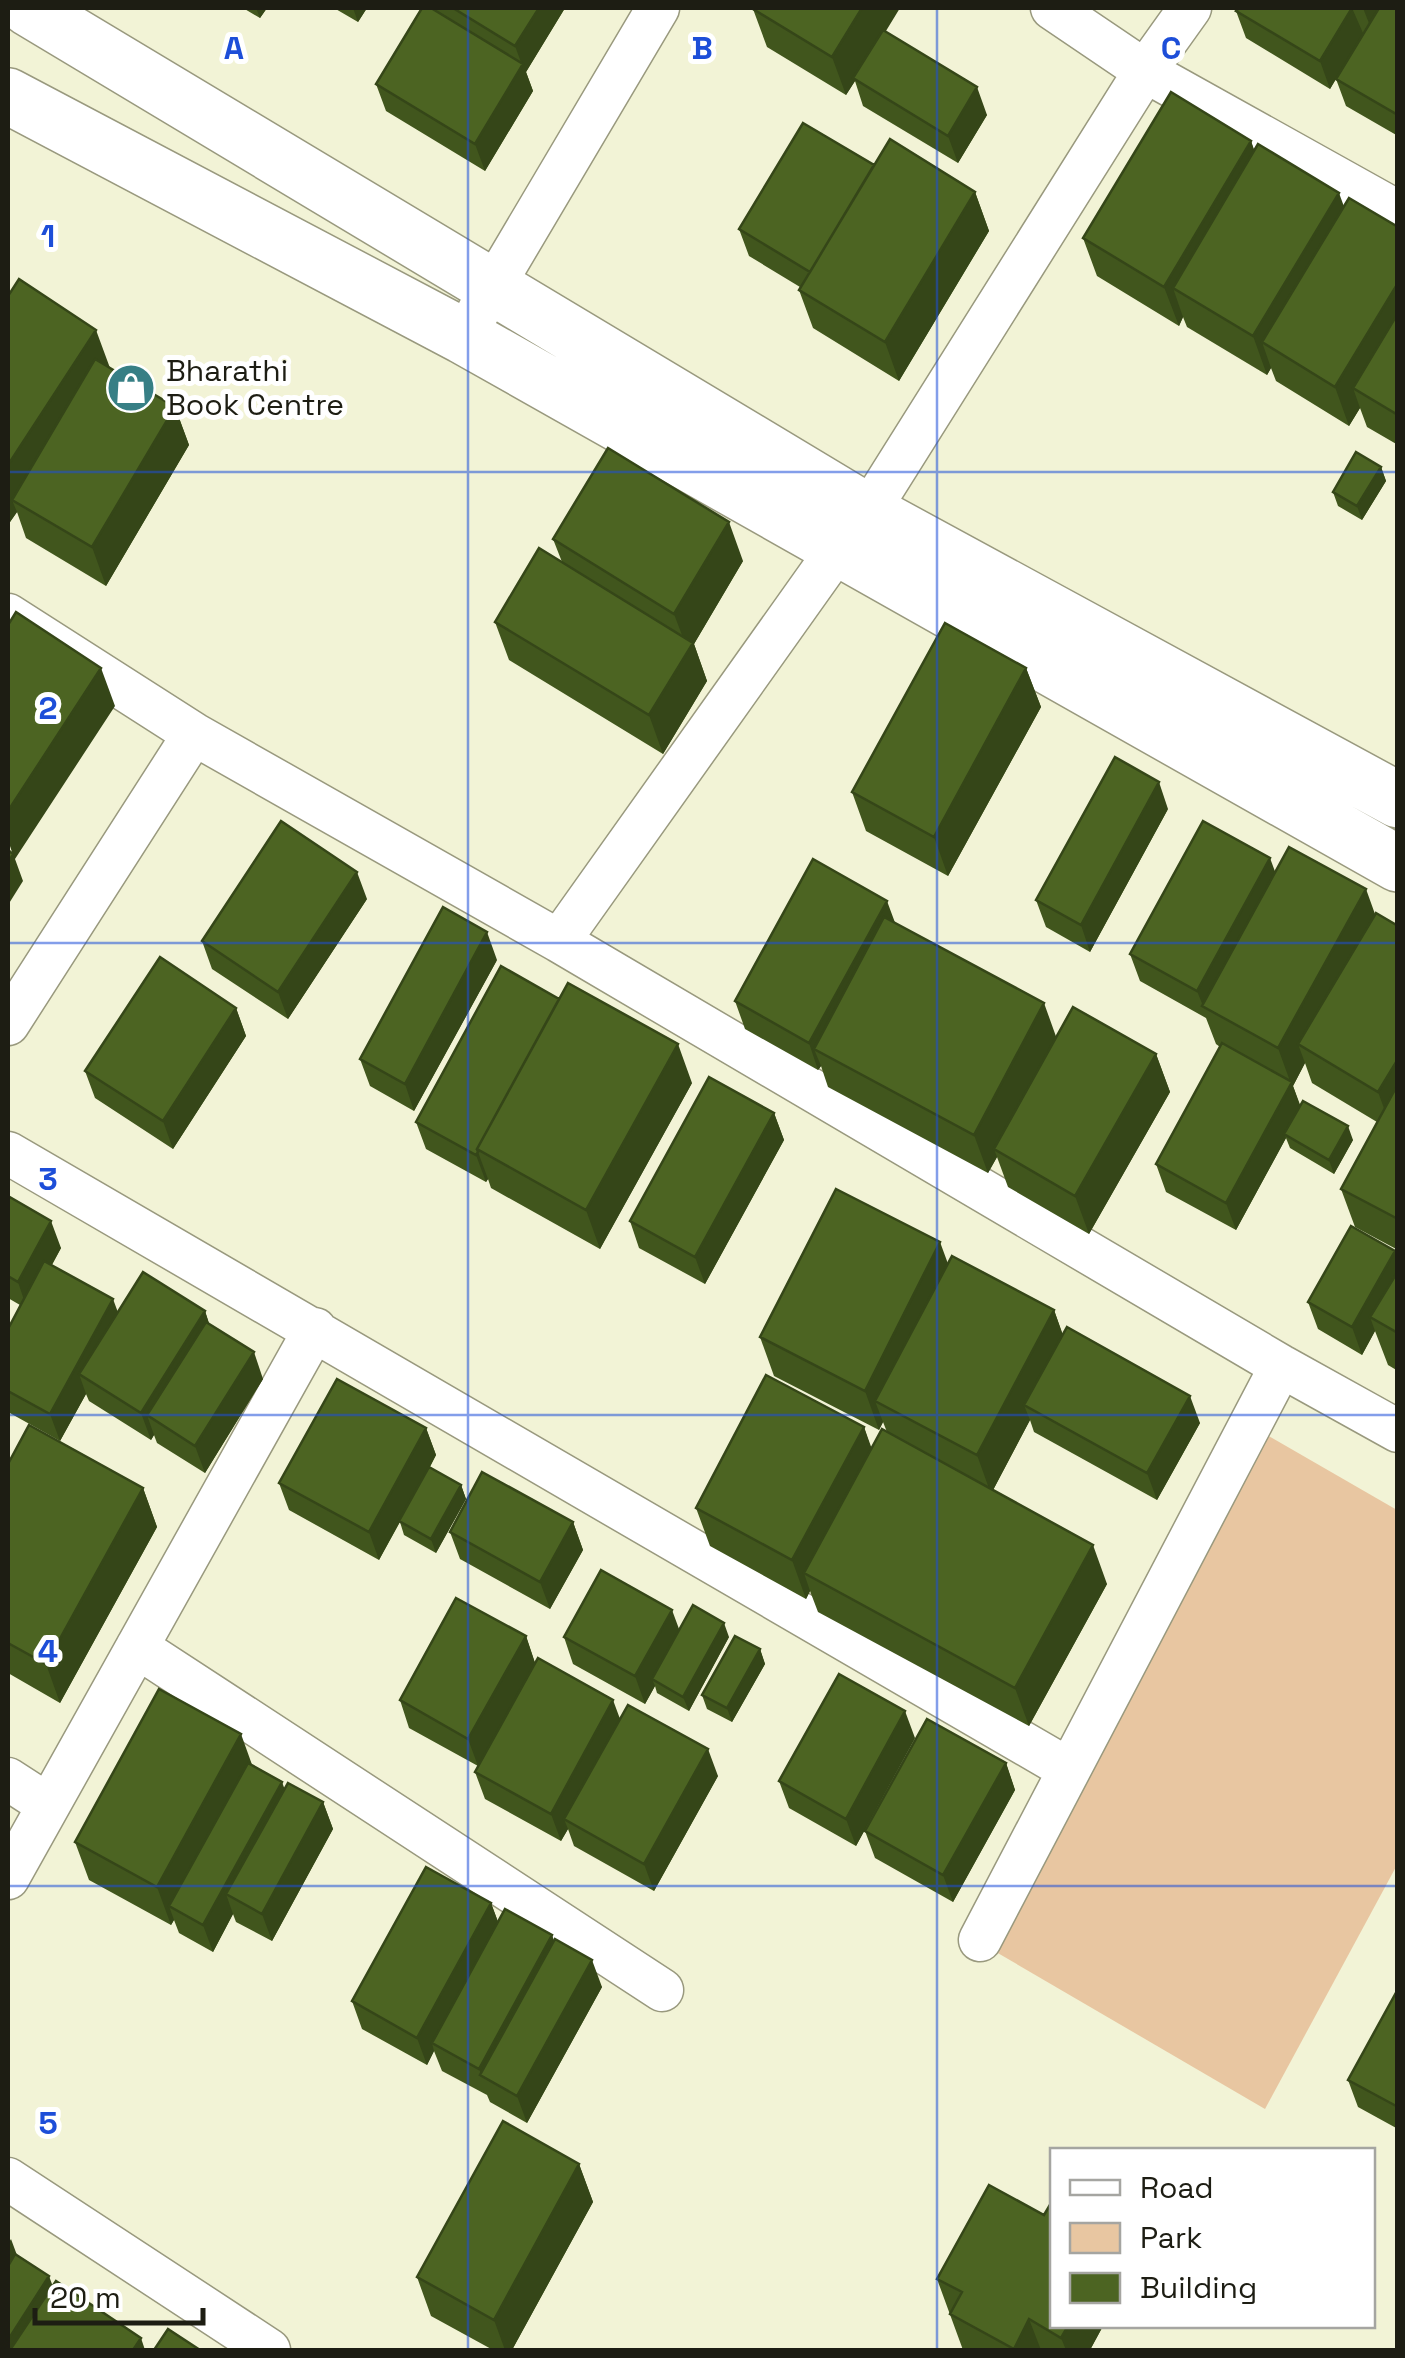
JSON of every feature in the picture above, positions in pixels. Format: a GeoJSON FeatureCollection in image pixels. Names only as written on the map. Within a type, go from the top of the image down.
{"type":"FeatureCollection","features":[{"type":"Feature","properties":{"kind":"street"},"geometry":{"type":"LineString","coordinates":[[28,8],[494,286],[852,531],[1398,864]]}},
{"type":"Feature","properties":{"kind":"street"},"geometry":{"type":"LineString","coordinates":[[463,336],[658,8]]}},
{"type":"Feature","properties":{"kind":"street"},"geometry":{"type":"LineString","coordinates":[[1052,8],[1145,71],[1398,212]]}},
{"type":"Feature","properties":{"kind":"street"},"geometry":{"type":"LineString","coordinates":[[559,941],[852,531],[1145,71],[1190,8]]}},
{"type":"Feature","properties":{"kind":"street"},"geometry":{"type":"LineString","coordinates":[[8,96],[463,336],[1398,800]]}},
{"type":"Feature","properties":{"kind":"street"},"geometry":{"type":"LineString","coordinates":[[8,615],[194,734],[559,941],[1398,1431]]}},
{"type":"Feature","properties":{"kind":"street"},"geometry":{"type":"LineString","coordinates":[[8,1024],[194,734]]}},
{"type":"Feature","properties":{"kind":"street"},"geometry":{"type":"LineString","coordinates":[[8,1153],[1068,1769]]}},
{"type":"Feature","properties":{"kind":"street"},"geometry":{"type":"LineString","coordinates":[[8,1878],[315,1329]]}},
{"type":"Feature","properties":{"kind":"street"},"geometry":{"type":"LineString","coordinates":[[980,1940],[1281,1366]]}},
{"type":"Feature","properties":{"kind":"street"},"geometry":{"type":"LineString","coordinates":[[136,1647],[662,1990]]}},
{"type":"Feature","properties":{"kind":"street"},"geometry":{"type":"LineString","coordinates":[[8,1779],[48,1805]]}},
{"type":"Feature","properties":{"kind":"street"},"geometry":{"type":"LineString","coordinates":[[8,2179],[269,2350]]}},
{"type":"Feature","properties":{"kind":"green space"},"geometry":{"type":"Polygon","coordinates":[[[1267,1435],[1397,1510],[1397,1865],[1265,2109],[996,1952],[1267,1435]]]}},
{"type":"Feature","properties":{"kind":"building"},"geometry":{"type":"Polygon","coordinates":[[[422,8],[431,8],[523,64],[475,144],[376,84],[422,8]]]}},
{"type":"Feature","properties":{"kind":"building"},"geometry":{"type":"Polygon","coordinates":[[[453,8],[539,8],[515,46],[453,8]]]}},
{"type":"Feature","properties":{"kind":"building"},"geometry":{"type":"Polygon","coordinates":[[[754,8],[862,8],[832,57],[754,8]]]}},
{"type":"Feature","properties":{"kind":"building"},"geometry":{"type":"Polygon","coordinates":[[[1352,8],[1320,61],[1236,11],[1352,8]]]}},
{"type":"Feature","properties":{"kind":"building"},"geometry":{"type":"Polygon","coordinates":[[[1379,8],[1398,8],[1398,115],[1336,79],[1379,8]]]}},
{"type":"Feature","properties":{"kind":"building"},"geometry":{"type":"Polygon","coordinates":[[[883,30],[977,87],[948,136],[853,78],[883,30]]]}},
{"type":"Feature","properties":{"kind":"building"},"geometry":{"type":"Polygon","coordinates":[[[1171,92],[1251,141],[1164,287],[1083,238],[1171,92]]]}},
{"type":"Feature","properties":{"kind":"building"},"geometry":{"type":"Polygon","coordinates":[[[803,123],[874,165],[810,272],[739,229],[803,123]]]}},
{"type":"Feature","properties":{"kind":"building"},"geometry":{"type":"Polygon","coordinates":[[[890,139],[975,192],[885,342],[799,290],[890,139]]]}},
{"type":"Feature","properties":{"kind":"building"},"geometry":{"type":"Polygon","coordinates":[[[1258,144],[1339,193],[1253,336],[1173,288],[1258,144]]]}},
{"type":"Feature","properties":{"kind":"building"},"geometry":{"type":"Polygon","coordinates":[[[1349,198],[1398,227],[1398,283],[1335,387],[1262,342],[1349,198]]]}},
{"type":"Feature","properties":{"kind":"building"},"geometry":{"type":"Polygon","coordinates":[[[19,279],[96,330],[8,465],[8,296],[19,279]]]}},
{"type":"Feature","properties":{"kind":"building"},"geometry":{"type":"Polygon","coordinates":[[[1398,313],[1398,415],[1353,388],[1398,313]]]}},
{"type":"Feature","properties":{"kind":"building"},"geometry":{"type":"Polygon","coordinates":[[[95,359],[175,407],[92,547],[12,500],[95,359]]]}},
{"type":"Feature","properties":{"kind":"building"},"geometry":{"type":"Polygon","coordinates":[[[608,448],[729,522],[674,614],[553,539],[608,448]]]}},
{"type":"Feature","properties":{"kind":"building"},"geometry":{"type":"Polygon","coordinates":[[[1356,452],[1381,467],[1357,506],[1333,492],[1356,452]]]}},
{"type":"Feature","properties":{"kind":"building"},"geometry":{"type":"Polygon","coordinates":[[[539,548],[693,643],[649,715],[495,622],[539,548]]]}},
{"type":"Feature","properties":{"kind":"building"},"geometry":{"type":"Polygon","coordinates":[[[16,612],[101,668],[8,811],[8,625],[16,612]]]}},
{"type":"Feature","properties":{"kind":"building"},"geometry":{"type":"Polygon","coordinates":[[[945,623],[1026,668],[934,837],[852,792],[945,623]]]}},
{"type":"Feature","properties":{"kind":"building"},"geometry":{"type":"Polygon","coordinates":[[[1115,757],[1159,782],[1081,925],[1036,900],[1115,757]]]}},
{"type":"Feature","properties":{"kind":"building"},"geometry":{"type":"Polygon","coordinates":[[[281,821],[357,872],[278,992],[202,941],[281,821]]]}},
{"type":"Feature","properties":{"kind":"building"},"geometry":{"type":"Polygon","coordinates":[[[1203,821],[1270,858],[1197,991],[1130,954],[1203,821]]]}},
{"type":"Feature","properties":{"kind":"building"},"geometry":{"type":"Polygon","coordinates":[[[1289,847],[1366,889],[1278,1048],[1202,1006],[1289,847]]]}},
{"type":"Feature","properties":{"kind":"building"},"geometry":{"type":"Polygon","coordinates":[[[813,859],[887,901],[809,1043],[735,1001],[813,859]]]}},
{"type":"Feature","properties":{"kind":"building"},"geometry":{"type":"Polygon","coordinates":[[[443,907],[487,932],[405,1084],[360,1059],[443,907]]]}},
{"type":"Feature","properties":{"kind":"building"},"geometry":{"type":"Polygon","coordinates":[[[1376,913],[1398,926],[1398,1059],[1378,1092],[1298,1044],[1376,913]]]}},
{"type":"Feature","properties":{"kind":"building"},"geometry":{"type":"Polygon","coordinates":[[[884,917],[1044,1003],[974,1135],[814,1049],[884,917]]]}},
{"type":"Feature","properties":{"kind":"building"},"geometry":{"type":"Polygon","coordinates":[[[160,957],[236,1008],[163,1121],[85,1071],[160,957]]]}},
{"type":"Feature","properties":{"kind":"building"},"geometry":{"type":"Polygon","coordinates":[[[501,966],[559,999],[476,1155],[416,1122],[501,966]]]}},
{"type":"Feature","properties":{"kind":"building"},"geometry":{"type":"Polygon","coordinates":[[[568,983],[678,1044],[586,1210],[477,1149],[568,983]]]}},
{"type":"Feature","properties":{"kind":"building"},"geometry":{"type":"Polygon","coordinates":[[[1073,1007],[1156,1054],[1075,1196],[994,1149],[1073,1007]]]}},
{"type":"Feature","properties":{"kind":"building"},"geometry":{"type":"Polygon","coordinates":[[[1222,1043],[1292,1082],[1226,1203],[1156,1164],[1222,1043]]]}},
{"type":"Feature","properties":{"kind":"building"},"geometry":{"type":"Polygon","coordinates":[[[709,1077],[774,1113],[695,1257],[630,1221],[709,1077]]]}},
{"type":"Feature","properties":{"kind":"building"},"geometry":{"type":"Polygon","coordinates":[[[1398,1084],[1398,1219],[1341,1189],[1398,1084]]]}},
{"type":"Feature","properties":{"kind":"building"},"geometry":{"type":"Polygon","coordinates":[[[1303,1101],[1348,1126],[1329,1160],[1284,1134],[1303,1101]]]}},
{"type":"Feature","properties":{"kind":"building"},"geometry":{"type":"Polygon","coordinates":[[[836,1189],[940,1242],[865,1391],[760,1337],[836,1189]]]}},
{"type":"Feature","properties":{"kind":"building"},"geometry":{"type":"Polygon","coordinates":[[[8,1196],[51,1221],[18,1282],[8,1276],[8,1196]]]}},
{"type":"Feature","properties":{"kind":"building"},"geometry":{"type":"Polygon","coordinates":[[[1351,1226],[1395,1251],[1352,1327],[1308,1302],[1351,1226]]]}},
{"type":"Feature","properties":{"kind":"building"},"geometry":{"type":"Polygon","coordinates":[[[952,1256],[1054,1310],[977,1455],[875,1401],[952,1256]]]}},
{"type":"Feature","properties":{"kind":"building"},"geometry":{"type":"Polygon","coordinates":[[[44,1261],[113,1299],[50,1414],[8,1391],[8,1329],[44,1261]]]}},
{"type":"Feature","properties":{"kind":"building"},"geometry":{"type":"Polygon","coordinates":[[[1398,1271],[1398,1333],[1370,1317],[1398,1271]]]}},
{"type":"Feature","properties":{"kind":"building"},"geometry":{"type":"Polygon","coordinates":[[[143,1272],[205,1311],[141,1413],[79,1374],[143,1272]]]}},
{"type":"Feature","properties":{"kind":"building"},"geometry":{"type":"Polygon","coordinates":[[[206,1322],[254,1352],[195,1446],[147,1415],[206,1322]]]}},
{"type":"Feature","properties":{"kind":"building"},"geometry":{"type":"Polygon","coordinates":[[[1067,1327],[1190,1396],[1147,1473],[1024,1405],[1067,1327]]]}},
{"type":"Feature","properties":{"kind":"building"},"geometry":{"type":"Polygon","coordinates":[[[766,1375],[864,1427],[792,1560],[696,1508],[766,1375]]]}},
{"type":"Feature","properties":{"kind":"building"},"geometry":{"type":"Polygon","coordinates":[[[337,1379],[426,1428],[369,1532],[279,1483],[337,1379]]]}},
{"type":"Feature","properties":{"kind":"building"},"geometry":{"type":"Polygon","coordinates":[[[29,1425],[143,1488],[46,1664],[8,1643],[8,1464],[29,1425]]]}},
{"type":"Feature","properties":{"kind":"building"},"geometry":{"type":"Polygon","coordinates":[[[882,1429],[1093,1545],[1015,1688],[804,1573],[882,1429]]]}},
{"type":"Feature","properties":{"kind":"building"},"geometry":{"type":"Polygon","coordinates":[[[429,1467],[461,1485],[431,1539],[399,1521],[429,1467]]]}},
{"type":"Feature","properties":{"kind":"building"},"geometry":{"type":"Polygon","coordinates":[[[482,1472],[573,1522],[540,1582],[450,1532],[482,1472]]]}},
{"type":"Feature","properties":{"kind":"building"},"geometry":{"type":"Polygon","coordinates":[[[601,1570],[672,1610],[635,1676],[564,1637],[601,1570]]]}},
{"type":"Feature","properties":{"kind":"building"},"geometry":{"type":"Polygon","coordinates":[[[456,1598],[526,1636],[468,1739],[400,1700],[456,1598]]]}},
{"type":"Feature","properties":{"kind":"building"},"geometry":{"type":"Polygon","coordinates":[[[693,1605],[724,1623],[683,1697],[652,1679],[693,1605]]]}},
{"type":"Feature","properties":{"kind":"building"},"geometry":{"type":"Polygon","coordinates":[[[735,1636],[760,1649],[727,1708],[702,1695],[735,1636]]]}},
{"type":"Feature","properties":{"kind":"building"},"geometry":{"type":"Polygon","coordinates":[[[538,1658],[613,1700],[551,1814],[475,1772],[538,1658]]]}},
{"type":"Feature","properties":{"kind":"building"},"geometry":{"type":"Polygon","coordinates":[[[839,1674],[905,1711],[846,1819],[779,1781],[839,1674]]]}},
{"type":"Feature","properties":{"kind":"building"},"geometry":{"type":"Polygon","coordinates":[[[159,1689],[241,1734],[157,1887],[75,1842],[159,1689]]]}},
{"type":"Feature","properties":{"kind":"building"},"geometry":{"type":"Polygon","coordinates":[[[628,1705],[708,1749],[644,1864],[564,1819],[628,1705]]]}},
{"type":"Feature","properties":{"kind":"building"},"geometry":{"type":"Polygon","coordinates":[[[927,1719],[1006,1763],[943,1875],[865,1831],[927,1719]]]}},
{"type":"Feature","properties":{"kind":"building"},"geometry":{"type":"Polygon","coordinates":[[[248,1763],[282,1782],[203,1925],[169,1906],[248,1763]]]}},
{"type":"Feature","properties":{"kind":"building"},"geometry":{"type":"Polygon","coordinates":[[[288,1783],[323,1802],[262,1914],[226,1894],[288,1783]]]}},
{"type":"Feature","properties":{"kind":"building"},"geometry":{"type":"Polygon","coordinates":[[[426,1867],[491,1903],[417,2038],[352,2001],[426,1867]]]}},
{"type":"Feature","properties":{"kind":"building"},"geometry":{"type":"Polygon","coordinates":[[[505,1909],[552,1935],[479,2069],[432,2043],[505,1909]]]}},
{"type":"Feature","properties":{"kind":"building"},"geometry":{"type":"Polygon","coordinates":[[[555,1939],[592,1960],[517,2096],[480,2075],[555,1939]]]}},
{"type":"Feature","properties":{"kind":"building"},"geometry":{"type":"Polygon","coordinates":[[[1398,1989],[1398,2107],[1348,2080],[1398,1989]]]}},
{"type":"Feature","properties":{"kind":"building"},"geometry":{"type":"Polygon","coordinates":[[[503,2121],[579,2164],[494,2320],[417,2277],[503,2121]]]}},
{"type":"Feature","properties":{"kind":"building"},"geometry":{"type":"Polygon","coordinates":[[[989,2185],[1044,2215],[1050,2205],[1050,2328],[1067,2328],[1061,2338],[1029,2319],[1014,2349],[950,2314],[962,2292],[937,2279],[989,2185]]]}},
{"type":"Feature","properties":{"kind":"building"},"geometry":{"type":"Polygon","coordinates":[[[15,2254],[49,2276],[8,2340],[8,2266],[15,2254]]]}},
{"type":"Feature","properties":{"kind":"building"},"geometry":{"type":"Polygon","coordinates":[[[56,2281],[141,2338],[133,2350],[10,2350],[56,2281]]]}},
{"type":"Feature","properties":{"kind":"building"},"geometry":{"type":"Polygon","coordinates":[[[168,2329],[200,2350],[154,2350],[168,2329]]]}},
{"type":"Feature","properties":{"kind":"place","name":"Bharathi Book Centre"},"geometry":{"type":"Point","coordinates":[131,388]}}]}
